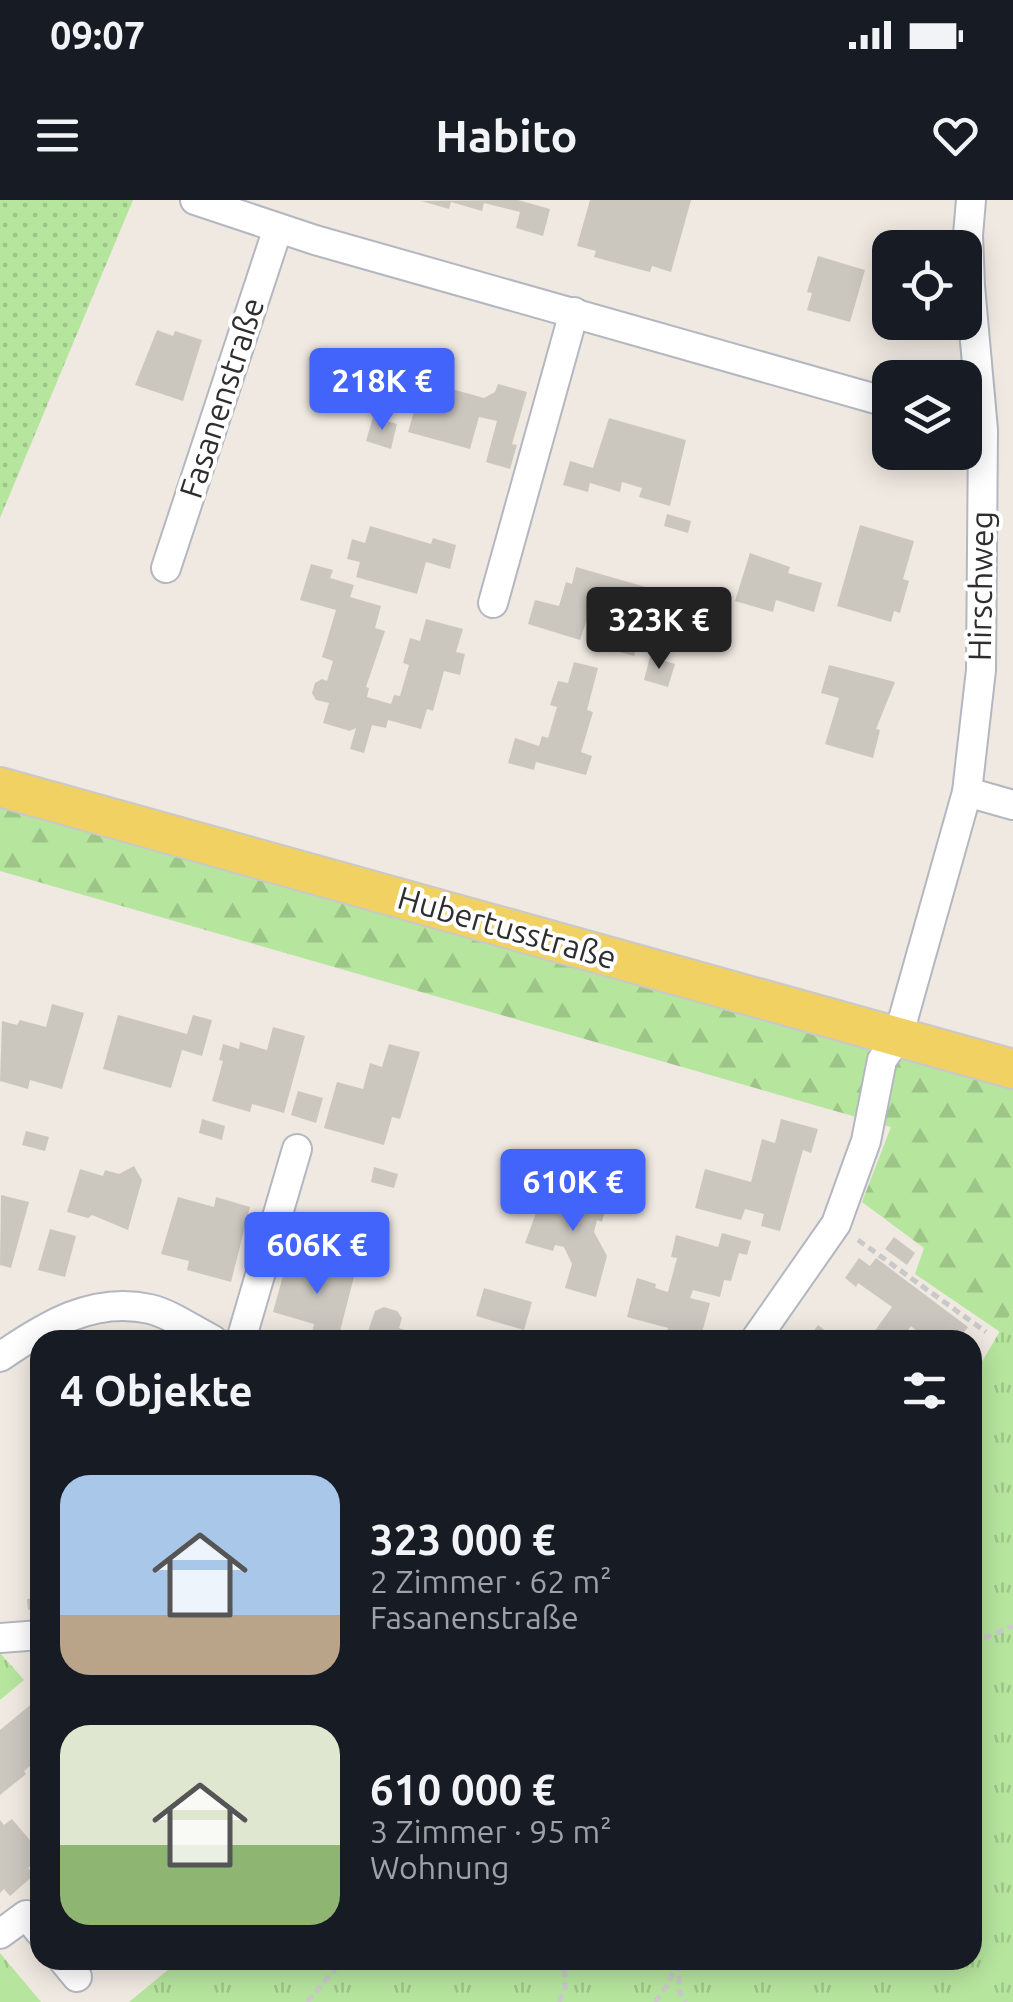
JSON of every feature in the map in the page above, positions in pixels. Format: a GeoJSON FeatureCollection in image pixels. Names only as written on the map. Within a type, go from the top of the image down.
{"type":"FeatureCollection","features":[{"type":"Feature","properties":{"kind":"main road","name":"Hubertusstraße"},"geometry":{"type":"LineString","coordinates":[[0,787],[1013,1070]]}},
{"type":"Feature","properties":{"kind":"street"},"geometry":{"type":"LineString","coordinates":[[195,200],[278,228],[872,398]]}},
{"type":"Feature","properties":{"kind":"street","name":"Hirschweg"},"geometry":{"type":"LineString","coordinates":[[971,200],[968,235],[972,360]]}},
{"type":"Feature","properties":{"kind":"street","name":"Fasanenstraße"},"geometry":{"type":"LineString","coordinates":[[166,568],[278,228]]}},
{"type":"Feature","properties":{"kind":"street"},"geometry":{"type":"LineString","coordinates":[[493,604],[574,312]]}},
{"type":"Feature","properties":{"kind":"street","name":"Hirschweg"},"geometry":{"type":"LineString","coordinates":[[761,1330],[836,1224],[866,1141],[882,1060],[898,1037],[967,792],[981,670],[975,470]]}},
{"type":"Feature","properties":{"kind":"street"},"geometry":{"type":"LineString","coordinates":[[967,792],[1013,805]]}},
{"type":"Feature","properties":{"kind":"street"},"geometry":{"type":"LineString","coordinates":[[244,1330],[297,1149]]}},
{"type":"Feature","properties":{"kind":"street"},"geometry":{"type":"LineString","coordinates":[[44,1330],[93,1308],[151,1309],[193,1330]]}},
{"type":"Feature","properties":{"kind":"street"},"geometry":{"type":"LineString","coordinates":[[0,1357],[30,1338]]}},
{"type":"Feature","properties":{"kind":"street"},"geometry":{"type":"LineString","coordinates":[[0,1638],[30,1636]]}},
{"type":"Feature","properties":{"kind":"street"},"geometry":{"type":"LineString","coordinates":[[0,1934],[30,1920]]}},
{"type":"Feature","properties":{"kind":"path"},"geometry":{"type":"LineString","coordinates":[[836,1224],[986,1332]]}},
{"type":"Feature","properties":{"kind":"path"},"geometry":{"type":"LineString","coordinates":[[982,1639],[1013,1626]]}},
{"type":"Feature","properties":{"kind":"path"},"geometry":{"type":"LineString","coordinates":[[307,2002],[335,1970]]}},
{"type":"Feature","properties":{"kind":"path"},"geometry":{"type":"LineString","coordinates":[[559,2002],[565,1989],[564,1970]]}},
{"type":"Feature","properties":{"kind":"path"},"geometry":{"type":"LineString","coordinates":[[655,2002],[675,1970]]}},
{"type":"Feature","properties":{"kind":"path"},"geometry":{"type":"LineString","coordinates":[[679,1970],[679,1991],[686,2002]]}},
{"type":"Feature","properties":{"kind":"green space"},"geometry":{"type":"Polygon","coordinates":[[[0,200],[133,200],[0,518],[0,200]]]}},
{"type":"Feature","properties":{"kind":"green space"},"geometry":{"type":"Polygon","coordinates":[[[0,800],[1013,1085],[1013,1309],[1000,1332],[915,1274],[924,1248],[862,1202],[891,1127],[0,871],[0,800]]]}},
{"type":"Feature","properties":{"kind":"green space"},"geometry":{"type":"Polygon","coordinates":[[[1013,1309],[1013,2002],[129,2002],[168,1970],[982,1970],[982,1362],[1013,1309]]]}},
{"type":"Feature","properties":{"kind":"green space"},"geometry":{"type":"Polygon","coordinates":[[[0,1653],[24,1680],[0,1700],[0,1653]]]}},
{"type":"Feature","properties":{"kind":"green space"},"geometry":{"type":"Polygon","coordinates":[[[0,1953],[41,2002],[0,2002],[0,1953]]]}},
{"type":"Feature","properties":{"kind":"building"},"geometry":{"type":"Polygon","coordinates":[[[518,200],[550,209],[543,236],[516,228],[520,212],[484,203],[482,211],[451,202],[449,209],[421,201],[518,200]]]}},
{"type":"Feature","properties":{"kind":"building"},"geometry":{"type":"Polygon","coordinates":[[[590,200],[691,200],[671,272],[652,266],[650,272],[594,257],[596,251],[577,246],[590,200]]]}},
{"type":"Feature","properties":{"kind":"building"},"geometry":{"type":"Polygon","coordinates":[[[818,256],[865,270],[850,322],[807,310],[812,293],[807,292],[818,256]]]}},
{"type":"Feature","properties":{"kind":"building"},"geometry":{"type":"Polygon","coordinates":[[[157,330],[202,340],[183,401],[135,385],[157,330]]]}},
{"type":"Feature","properties":{"kind":"building"},"geometry":{"type":"Polygon","coordinates":[[[423,381],[484,398],[495,392],[498,384],[527,392],[512,444],[517,445],[510,469],[486,462],[497,421],[479,417],[470,449],[408,432],[423,381]]]}},
{"type":"Feature","properties":{"kind":"building"},"geometry":{"type":"Polygon","coordinates":[[[373,417],[397,424],[391,449],[366,441],[373,417]]]}},
{"type":"Feature","properties":{"kind":"building"},"geometry":{"type":"Polygon","coordinates":[[[609,418],[686,440],[670,506],[639,497],[642,488],[622,482],[620,492],[590,483],[588,492],[563,485],[570,461],[593,468],[609,418]]]}},
{"type":"Feature","properties":{"kind":"building"},"geometry":{"type":"Polygon","coordinates":[[[667,514],[691,521],[688,533],[664,526],[667,514]]]}},
{"type":"Feature","properties":{"kind":"building"},"geometry":{"type":"Polygon","coordinates":[[[860,525],[914,541],[903,579],[909,581],[900,613],[894,611],[891,622],[837,606],[860,525]]]}},
{"type":"Feature","properties":{"kind":"building"},"geometry":{"type":"Polygon","coordinates":[[[370,526],[431,544],[433,538],[456,545],[450,569],[426,562],[417,594],[356,577],[360,562],[347,559],[352,539],[365,543],[370,526]]]}},
{"type":"Feature","properties":{"kind":"building"},"geometry":{"type":"Polygon","coordinates":[[[750,553],[790,567],[788,573],[822,583],[814,612],[776,600],[773,612],[735,601],[750,553]]]}},
{"type":"Feature","properties":{"kind":"building"},"geometry":{"type":"Polygon","coordinates":[[[311,564],[333,570],[330,578],[354,585],[350,597],[381,606],[375,628],[385,631],[366,687],[367,697],[391,704],[394,695],[400,696],[409,665],[403,663],[410,638],[420,641],[426,619],[463,629],[456,652],[465,654],[460,675],[444,671],[433,711],[427,709],[421,729],[388,720],[386,728],[372,725],[364,753],[350,749],[356,728],[350,731],[323,723],[329,703],[316,700],[312,693],[315,683],[327,681],[333,661],[322,657],[336,610],[300,600],[311,564]]]}},
{"type":"Feature","properties":{"kind":"building"},"geometry":{"type":"Polygon","coordinates":[[[576,567],[649,588],[644,605],[649,607],[634,656],[606,648],[613,624],[588,616],[580,640],[528,624],[535,600],[559,606],[566,582],[572,584],[576,567]]]}},
{"type":"Feature","properties":{"kind":"building"},"geometry":{"type":"Polygon","coordinates":[[[650,657],[675,664],[668,687],[644,680],[650,657]]]}},
{"type":"Feature","properties":{"kind":"building"},"geometry":{"type":"Polygon","coordinates":[[[574,662],[598,668],[587,710],[593,712],[581,752],[592,756],[586,775],[536,762],[534,770],[508,763],[515,738],[539,746],[542,736],[548,738],[557,707],[550,705],[558,681],[568,683],[574,662]]]}},
{"type":"Feature","properties":{"kind":"building"},"geometry":{"type":"Polygon","coordinates":[[[829,665],[895,682],[876,729],[880,730],[873,758],[825,744],[839,698],[821,693],[829,665]]]}},
{"type":"Feature","properties":{"kind":"building"},"geometry":{"type":"Polygon","coordinates":[[[52,1004],[84,1013],[62,1089],[30,1080],[28,1089],[0,1081],[2,1021],[17,1025],[20,1020],[46,1027],[52,1004]]]}},
{"type":"Feature","properties":{"kind":"building"},"geometry":{"type":"Polygon","coordinates":[[[118,1015],[187,1034],[193,1015],[212,1020],[202,1056],[182,1050],[171,1088],[103,1069],[118,1015]]]}},
{"type":"Feature","properties":{"kind":"building"},"geometry":{"type":"Polygon","coordinates":[[[273,1027],[305,1036],[284,1113],[252,1104],[250,1112],[212,1101],[223,1061],[219,1060],[223,1044],[239,1049],[240,1042],[267,1050],[273,1027]]]}},
{"type":"Feature","properties":{"kind":"building"},"geometry":{"type":"Polygon","coordinates":[[[389,1044],[420,1052],[400,1119],[392,1117],[384,1145],[324,1128],[337,1082],[363,1089],[370,1063],[382,1067],[389,1044]]]}},
{"type":"Feature","properties":{"kind":"building"},"geometry":{"type":"Polygon","coordinates":[[[298,1091],[323,1098],[316,1123],[291,1115],[298,1091]]]}},
{"type":"Feature","properties":{"kind":"building"},"geometry":{"type":"Polygon","coordinates":[[[202,1119],[225,1126],[222,1140],[199,1133],[202,1119]]]}},
{"type":"Feature","properties":{"kind":"building"},"geometry":{"type":"Polygon","coordinates":[[[781,1119],[818,1129],[811,1153],[803,1150],[780,1231],[761,1226],[764,1214],[745,1209],[741,1220],[695,1208],[705,1169],[751,1182],[762,1139],[775,1143],[781,1119]]]}},
{"type":"Feature","properties":{"kind":"building"},"geometry":{"type":"Polygon","coordinates":[[[26,1131],[49,1137],[45,1151],[22,1145],[26,1131]]]}},
{"type":"Feature","properties":{"kind":"building"},"geometry":{"type":"Polygon","coordinates":[[[134,1166],[142,1180],[128,1230],[92,1215],[88,1218],[67,1212],[80,1169],[103,1176],[105,1170],[119,1174],[134,1166]]]}},
{"type":"Feature","properties":{"kind":"building"},"geometry":{"type":"Polygon","coordinates":[[[374,1167],[398,1174],[394,1188],[371,1182],[374,1167]]]}},
{"type":"Feature","properties":{"kind":"building"},"geometry":{"type":"Polygon","coordinates":[[[558,1186],[609,1196],[602,1222],[597,1220],[594,1232],[607,1256],[596,1297],[565,1288],[572,1264],[564,1247],[555,1245],[553,1251],[525,1243],[543,1194],[556,1193],[558,1186]]]}},
{"type":"Feature","properties":{"kind":"building"},"geometry":{"type":"Polygon","coordinates":[[[1,1195],[29,1202],[11,1268],[0,1265],[1,1195]]]}},
{"type":"Feature","properties":{"kind":"building"},"geometry":{"type":"Polygon","coordinates":[[[178,1197],[214,1207],[216,1197],[250,1207],[231,1282],[187,1270],[189,1261],[161,1254],[178,1197]]]}},
{"type":"Feature","properties":{"kind":"building"},"geometry":{"type":"Polygon","coordinates":[[[50,1229],[76,1236],[65,1277],[38,1270],[50,1229]]]}},
{"type":"Feature","properties":{"kind":"building"},"geometry":{"type":"Polygon","coordinates":[[[722,1233],[751,1241],[747,1255],[739,1253],[731,1281],[724,1280],[720,1297],[693,1290],[690,1298],[710,1303],[703,1330],[668,1330],[627,1317],[637,1278],[668,1292],[677,1258],[671,1257],[676,1235],[718,1247],[722,1233]]]}},
{"type":"Feature","properties":{"kind":"building"},"geometry":{"type":"Polygon","coordinates":[[[894,1237],[915,1253],[907,1265],[885,1249],[894,1237]]]}},
{"type":"Feature","properties":{"kind":"building"},"geometry":{"type":"Polygon","coordinates":[[[334,1258],[357,1265],[340,1330],[312,1330],[314,1324],[273,1312],[286,1265],[329,1277],[334,1258]]]}},
{"type":"Feature","properties":{"kind":"building"},"geometry":{"type":"Polygon","coordinates":[[[859,1258],[870,1266],[876,1258],[968,1327],[875,1330],[892,1307],[845,1278],[859,1258]]]}},
{"type":"Feature","properties":{"kind":"building"},"geometry":{"type":"Polygon","coordinates":[[[484,1288],[532,1302],[524,1330],[476,1316],[484,1288]]]}},
{"type":"Feature","properties":{"kind":"building"},"geometry":{"type":"Polygon","coordinates":[[[384,1307],[397,1311],[402,1318],[399,1328],[405,1330],[368,1330],[375,1311],[384,1307]]]}},
{"type":"Feature","properties":{"kind":"building"},"geometry":{"type":"Polygon","coordinates":[[[30,1705],[30,1766],[0,1795],[0,1730],[30,1705]]]}},
{"type":"Feature","properties":{"kind":"building"},"geometry":{"type":"Polygon","coordinates":[[[12,1819],[30,1840],[30,1878],[10,1896],[4,1889],[0,1893],[0,1820],[4,1825],[12,1819]]]}}]}
